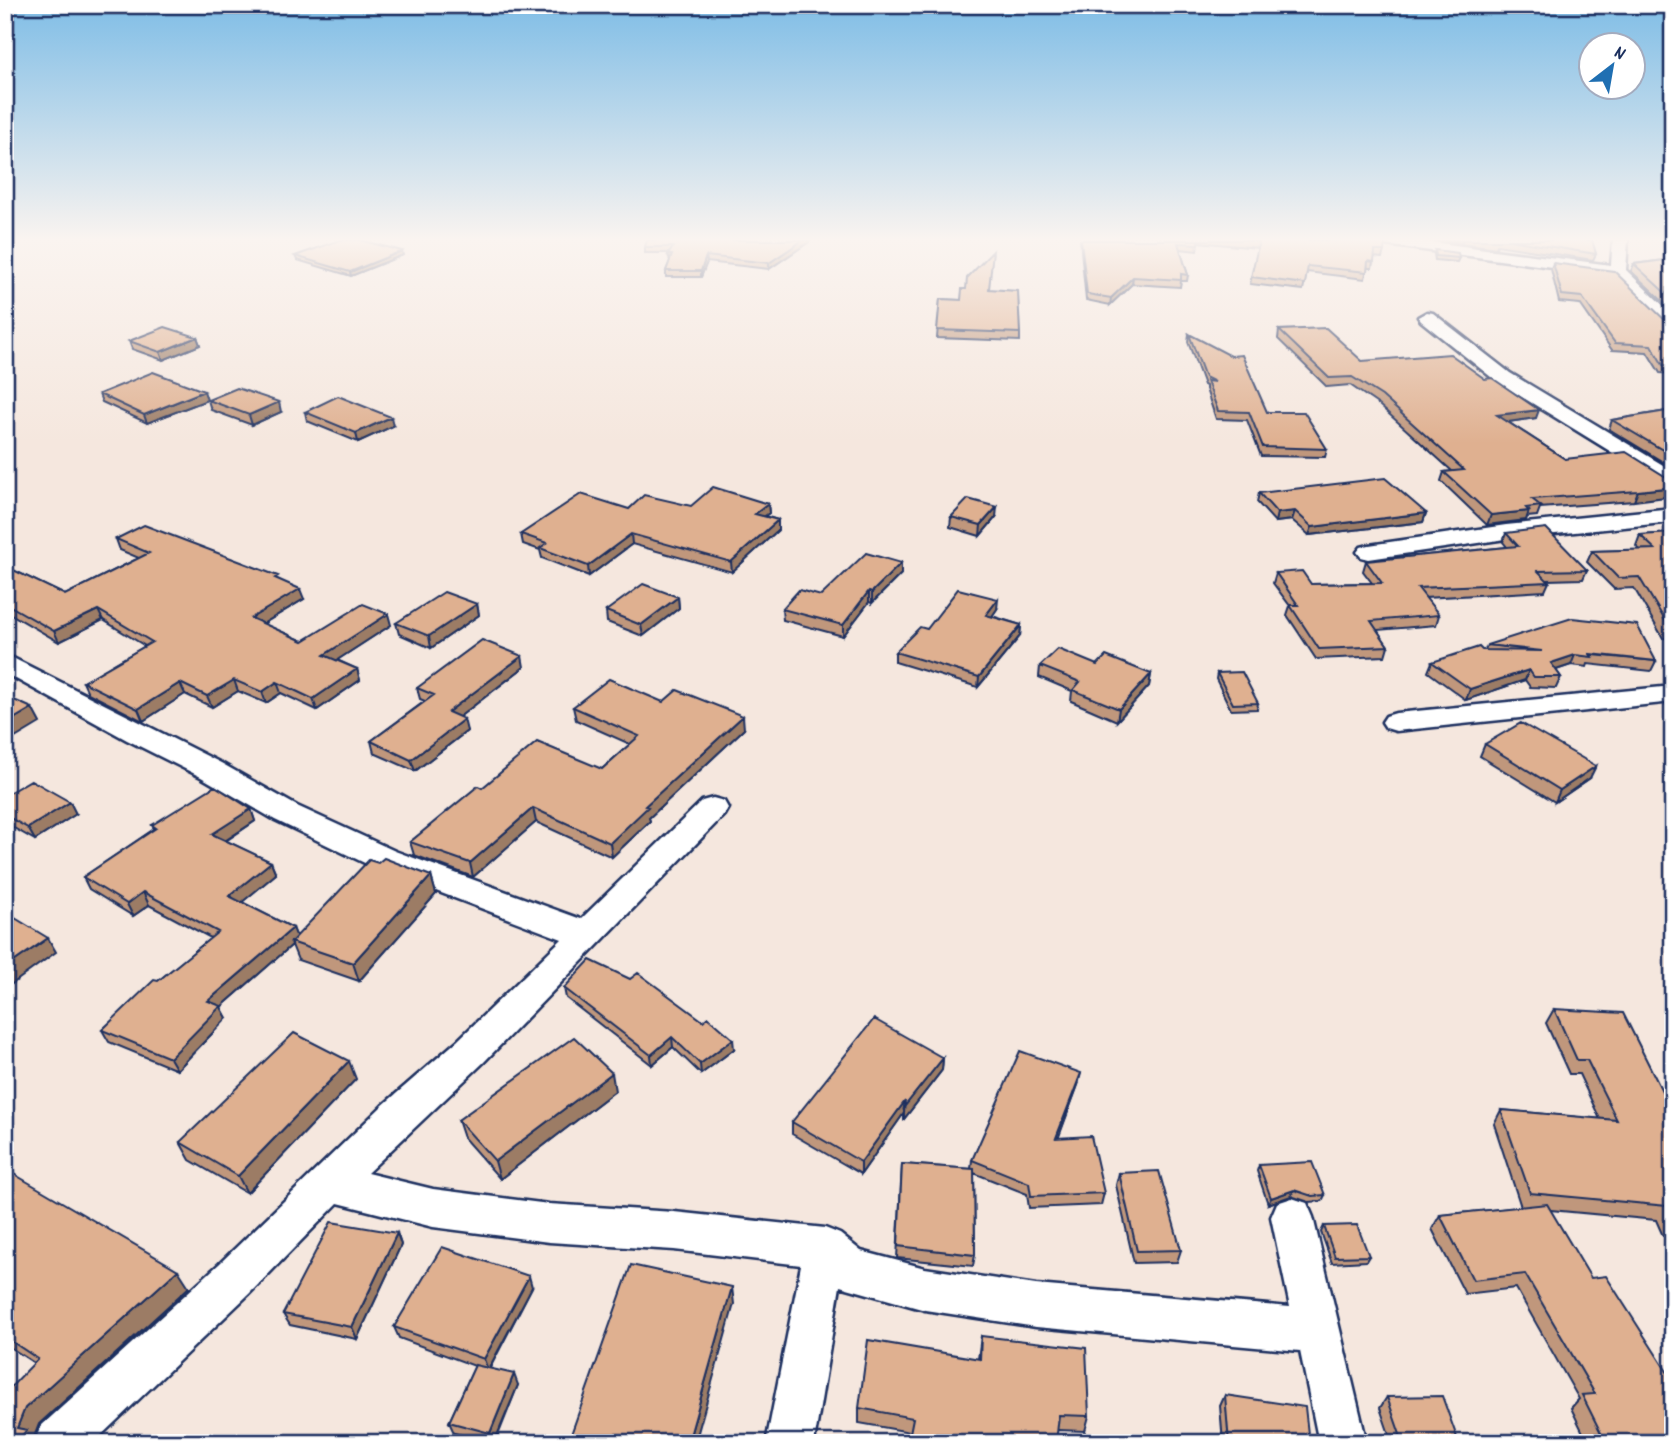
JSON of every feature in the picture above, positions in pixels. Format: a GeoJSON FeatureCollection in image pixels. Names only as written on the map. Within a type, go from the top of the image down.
{"type":"FeatureCollection","features":[{"type":"Feature","properties":{"kind":"street"},"geometry":{"type":"LineString","coordinates":[[1655,308],[1673,325]]}},
{"type":"Feature","properties":{"kind":"street"},"geometry":{"type":"LineString","coordinates":[[1427,317],[1503,377],[1673,480]]}},
{"type":"Feature","properties":{"kind":"street"},"geometry":{"type":"LineString","coordinates":[[1369,552],[1506,532],[1673,515]]}},
{"type":"Feature","properties":{"kind":"street"},"geometry":{"type":"LineString","coordinates":[[5,662],[298,818],[384,859],[588,935]]}},
{"type":"Feature","properties":{"kind":"street"},"geometry":{"type":"LineString","coordinates":[[1396,722],[1673,694]]}},
{"type":"Feature","properties":{"kind":"street"},"geometry":{"type":"LineString","coordinates":[[58,1443],[234,1279],[396,1118],[470,1052],[713,808]]}},
{"type":"Feature","properties":{"kind":"street"},"geometry":{"type":"LineString","coordinates":[[330,1183],[433,1208],[549,1223],[674,1231],[825,1248],[849,1269],[925,1289],[1036,1306],[1318,1331]]}},
{"type":"Feature","properties":{"kind":"street"},"geometry":{"type":"LineString","coordinates":[[1292,1217],[1343,1443]]}},
{"type":"Feature","properties":{"kind":"street"},"geometry":{"type":"LineString","coordinates":[[790,1443],[825,1248]]}},
{"type":"Feature","properties":{"kind":"building"},"geometry":{"type":"Polygon","coordinates":[[[939,308],[1019,308],[1020,333],[937,330],[939,308]]]}},
{"type":"Feature","properties":{"kind":"building"},"geometry":{"type":"Polygon","coordinates":[[[1590,308],[1652,308],[1673,329],[1673,366],[1663,365],[1651,345],[1615,343],[1590,308]]]}},
{"type":"Feature","properties":{"kind":"building"},"geometry":{"type":"Polygon","coordinates":[[[165,327],[197,337],[160,352],[129,341],[165,327]]]}},
{"type":"Feature","properties":{"kind":"building"},"geometry":{"type":"Polygon","coordinates":[[[1326,328],[1362,361],[1450,354],[1485,379],[1492,378],[1539,410],[1497,415],[1565,459],[1626,452],[1673,479],[1673,487],[1532,499],[1541,506],[1526,508],[1529,511],[1491,515],[1444,472],[1464,470],[1382,396],[1352,377],[1329,378],[1279,330],[1326,328]]]}},
{"type":"Feature","properties":{"kind":"building"},"geometry":{"type":"Polygon","coordinates":[[[1189,334],[1231,356],[1242,355],[1267,412],[1304,412],[1327,449],[1263,447],[1249,412],[1218,411],[1207,381],[1215,382],[1205,377],[1189,334]]]}},
{"type":"Feature","properties":{"kind":"building"},"geometry":{"type":"Polygon","coordinates":[[[153,372],[204,391],[144,415],[99,394],[153,372]]]}},
{"type":"Feature","properties":{"kind":"building"},"geometry":{"type":"Polygon","coordinates":[[[237,388],[279,402],[249,415],[208,400],[237,388]]]}},
{"type":"Feature","properties":{"kind":"building"},"geometry":{"type":"Polygon","coordinates":[[[338,396],[391,417],[356,433],[305,412],[338,396]]]}},
{"type":"Feature","properties":{"kind":"building"},"geometry":{"type":"Polygon","coordinates":[[[1673,410],[1673,456],[1612,420],[1673,410]]]}},
{"type":"Feature","properties":{"kind":"building"},"geometry":{"type":"Polygon","coordinates":[[[1385,478],[1426,513],[1312,527],[1295,511],[1277,513],[1259,493],[1385,478]]]}},
{"type":"Feature","properties":{"kind":"building"},"geometry":{"type":"Polygon","coordinates":[[[713,487],[768,504],[755,514],[778,520],[731,562],[631,534],[588,566],[540,548],[547,543],[521,534],[581,494],[629,509],[644,495],[691,506],[713,487]]]}},
{"type":"Feature","properties":{"kind":"building"},"geometry":{"type":"Polygon","coordinates":[[[968,499],[997,507],[981,525],[951,517],[968,499]]]}},
{"type":"Feature","properties":{"kind":"building"},"geometry":{"type":"Polygon","coordinates":[[[144,525],[278,576],[275,578],[300,589],[251,618],[303,641],[363,604],[388,614],[324,655],[357,669],[313,699],[277,682],[262,692],[234,680],[207,696],[180,683],[138,709],[83,682],[152,642],[98,610],[54,631],[5,603],[5,566],[65,595],[149,553],[116,539],[144,525]]]}},
{"type":"Feature","properties":{"kind":"building"},"geometry":{"type":"Polygon","coordinates":[[[1546,528],[1587,570],[1538,571],[1549,582],[1418,588],[1439,615],[1371,621],[1388,646],[1319,649],[1290,605],[1298,605],[1276,573],[1302,571],[1311,584],[1382,583],[1366,561],[1518,546],[1506,533],[1546,528]]]}},
{"type":"Feature","properties":{"kind":"building"},"geometry":{"type":"Polygon","coordinates":[[[1673,533],[1673,628],[1669,627],[1639,577],[1618,578],[1592,551],[1655,549],[1640,535],[1673,533]]]}},
{"type":"Feature","properties":{"kind":"building"},"geometry":{"type":"Polygon","coordinates":[[[866,553],[901,563],[872,592],[869,591],[843,625],[782,609],[799,590],[821,596],[866,553]]]}},
{"type":"Feature","properties":{"kind":"building"},"geometry":{"type":"Polygon","coordinates":[[[643,584],[678,597],[641,625],[606,611],[643,584]]]}},
{"type":"Feature","properties":{"kind":"building"},"geometry":{"type":"Polygon","coordinates":[[[958,589],[998,599],[986,615],[1021,625],[979,677],[895,652],[920,627],[927,629],[958,589]]]}},
{"type":"Feature","properties":{"kind":"building"},"geometry":{"type":"Polygon","coordinates":[[[444,592],[477,604],[429,636],[396,623],[444,592]]]}},
{"type":"Feature","properties":{"kind":"building"},"geometry":{"type":"Polygon","coordinates":[[[1572,618],[1637,625],[1656,661],[1590,654],[1592,657],[1575,655],[1551,663],[1561,677],[1534,677],[1529,670],[1470,689],[1432,662],[1479,647],[1482,650],[1542,651],[1487,645],[1572,618]]]}},
{"type":"Feature","properties":{"kind":"building"},"geometry":{"type":"Polygon","coordinates":[[[482,640],[522,656],[448,712],[464,719],[411,760],[371,741],[434,695],[417,688],[482,640]]]}},
{"type":"Feature","properties":{"kind":"building"},"geometry":{"type":"Polygon","coordinates":[[[1058,649],[1097,665],[1106,656],[1151,674],[1119,709],[1073,690],[1080,682],[1040,666],[1058,649]]]}},
{"type":"Feature","properties":{"kind":"building"},"geometry":{"type":"Polygon","coordinates":[[[1242,672],[1258,703],[1233,704],[1217,673],[1242,672]]]}},
{"type":"Feature","properties":{"kind":"building"},"geometry":{"type":"Polygon","coordinates":[[[609,679],[663,702],[677,690],[743,716],[645,806],[648,807],[610,843],[533,808],[470,863],[410,842],[478,786],[482,788],[537,742],[602,769],[639,736],[573,707],[609,679]]]}},
{"type":"Feature","properties":{"kind":"building"},"geometry":{"type":"Polygon","coordinates":[[[5,696],[32,708],[5,724],[5,696]]]}},
{"type":"Feature","properties":{"kind":"building"},"geometry":{"type":"Polygon","coordinates":[[[1521,723],[1596,766],[1560,790],[1485,744],[1521,723]]]}},
{"type":"Feature","properties":{"kind":"building"},"geometry":{"type":"Polygon","coordinates":[[[31,780],[70,802],[28,828],[5,815],[5,795],[31,780]]]}},
{"type":"Feature","properties":{"kind":"building"},"geometry":{"type":"Polygon","coordinates":[[[215,786],[251,809],[212,834],[271,862],[229,896],[293,928],[208,1001],[221,1006],[170,1058],[102,1030],[154,980],[158,981],[218,932],[143,892],[127,904],[83,877],[156,828],[152,825],[215,786]]]}},
{"type":"Feature","properties":{"kind":"building"},"geometry":{"type":"Polygon","coordinates":[[[384,858],[431,876],[353,963],[291,942],[369,860],[378,863],[384,858]]]}},
{"type":"Feature","properties":{"kind":"building"},"geometry":{"type":"Polygon","coordinates":[[[5,912],[48,938],[5,968],[5,912]]]}},
{"type":"Feature","properties":{"kind":"building"},"geometry":{"type":"Polygon","coordinates":[[[590,960],[630,979],[638,973],[703,1021],[708,1017],[733,1039],[700,1064],[672,1037],[651,1055],[564,988],[590,960]]]}},
{"type":"Feature","properties":{"kind":"building"},"geometry":{"type":"Polygon","coordinates":[[[1554,1009],[1623,1013],[1668,1103],[1673,1104],[1673,1220],[1667,1206],[1530,1193],[1501,1110],[1617,1120],[1587,1060],[1577,1060],[1554,1009]]]}},
{"type":"Feature","properties":{"kind":"building"},"geometry":{"type":"Polygon","coordinates":[[[874,1019],[943,1058],[904,1107],[905,1101],[861,1162],[792,1122],[874,1019]]]}},
{"type":"Feature","properties":{"kind":"building"},"geometry":{"type":"Polygon","coordinates":[[[294,1033],[349,1061],[238,1176],[180,1142],[294,1033]]]}},
{"type":"Feature","properties":{"kind":"building"},"geometry":{"type":"Polygon","coordinates":[[[574,1037],[612,1073],[495,1161],[458,1120],[574,1037]]]}},
{"type":"Feature","properties":{"kind":"building"},"geometry":{"type":"Polygon","coordinates":[[[1020,1051],[1081,1073],[1056,1138],[1091,1136],[1104,1193],[1031,1196],[1029,1183],[972,1160],[1020,1051]]]}},
{"type":"Feature","properties":{"kind":"building"},"geometry":{"type":"Polygon","coordinates":[[[1312,1162],[1325,1195],[1312,1196],[1294,1190],[1271,1198],[1259,1165],[1312,1162]]]}},
{"type":"Feature","properties":{"kind":"building"},"geometry":{"type":"Polygon","coordinates":[[[902,1164],[974,1169],[975,1255],[898,1246],[902,1164]]]}},
{"type":"Feature","properties":{"kind":"building"},"geometry":{"type":"Polygon","coordinates":[[[7,1170],[178,1270],[25,1408],[17,1428],[27,1430],[15,1443],[5,1443],[5,1393],[38,1359],[5,1337],[7,1170]]]}},
{"type":"Feature","properties":{"kind":"building"},"geometry":{"type":"Polygon","coordinates":[[[1159,1171],[1181,1250],[1137,1251],[1119,1173],[1159,1171]]]}},
{"type":"Feature","properties":{"kind":"building"},"geometry":{"type":"Polygon","coordinates":[[[1547,1204],[1591,1278],[1606,1276],[1673,1381],[1673,1443],[1606,1443],[1582,1395],[1595,1394],[1525,1274],[1473,1280],[1440,1215],[1547,1204]]]}},
{"type":"Feature","properties":{"kind":"building"},"geometry":{"type":"Polygon","coordinates":[[[331,1222],[397,1233],[352,1327],[283,1314],[331,1222]]]}},
{"type":"Feature","properties":{"kind":"building"},"geometry":{"type":"Polygon","coordinates":[[[1357,1225],[1369,1256],[1335,1257],[1324,1226],[1357,1225]]]}},
{"type":"Feature","properties":{"kind":"building"},"geometry":{"type":"Polygon","coordinates":[[[442,1247],[529,1276],[484,1359],[394,1327],[442,1247]]]}},
{"type":"Feature","properties":{"kind":"building"},"geometry":{"type":"Polygon","coordinates":[[[631,1265],[732,1287],[688,1443],[568,1443],[631,1265]]]}},
{"type":"Feature","properties":{"kind":"building"},"geometry":{"type":"Polygon","coordinates":[[[981,1336],[1086,1348],[1089,1416],[1059,1415],[1056,1443],[908,1443],[913,1418],[859,1408],[868,1340],[980,1359],[981,1336]]]}},
{"type":"Feature","properties":{"kind":"building"},"geometry":{"type":"Polygon","coordinates":[[[475,1365],[514,1374],[490,1433],[449,1422],[475,1365]]]}},
{"type":"Feature","properties":{"kind":"building"},"geometry":{"type":"Polygon","coordinates":[[[1225,1395],[1305,1407],[1309,1443],[1229,1443],[1225,1395]]]}},
{"type":"Feature","properties":{"kind":"building"},"geometry":{"type":"Polygon","coordinates":[[[1442,1396],[1459,1443],[1403,1443],[1387,1397],[1442,1396]]]}}]}
